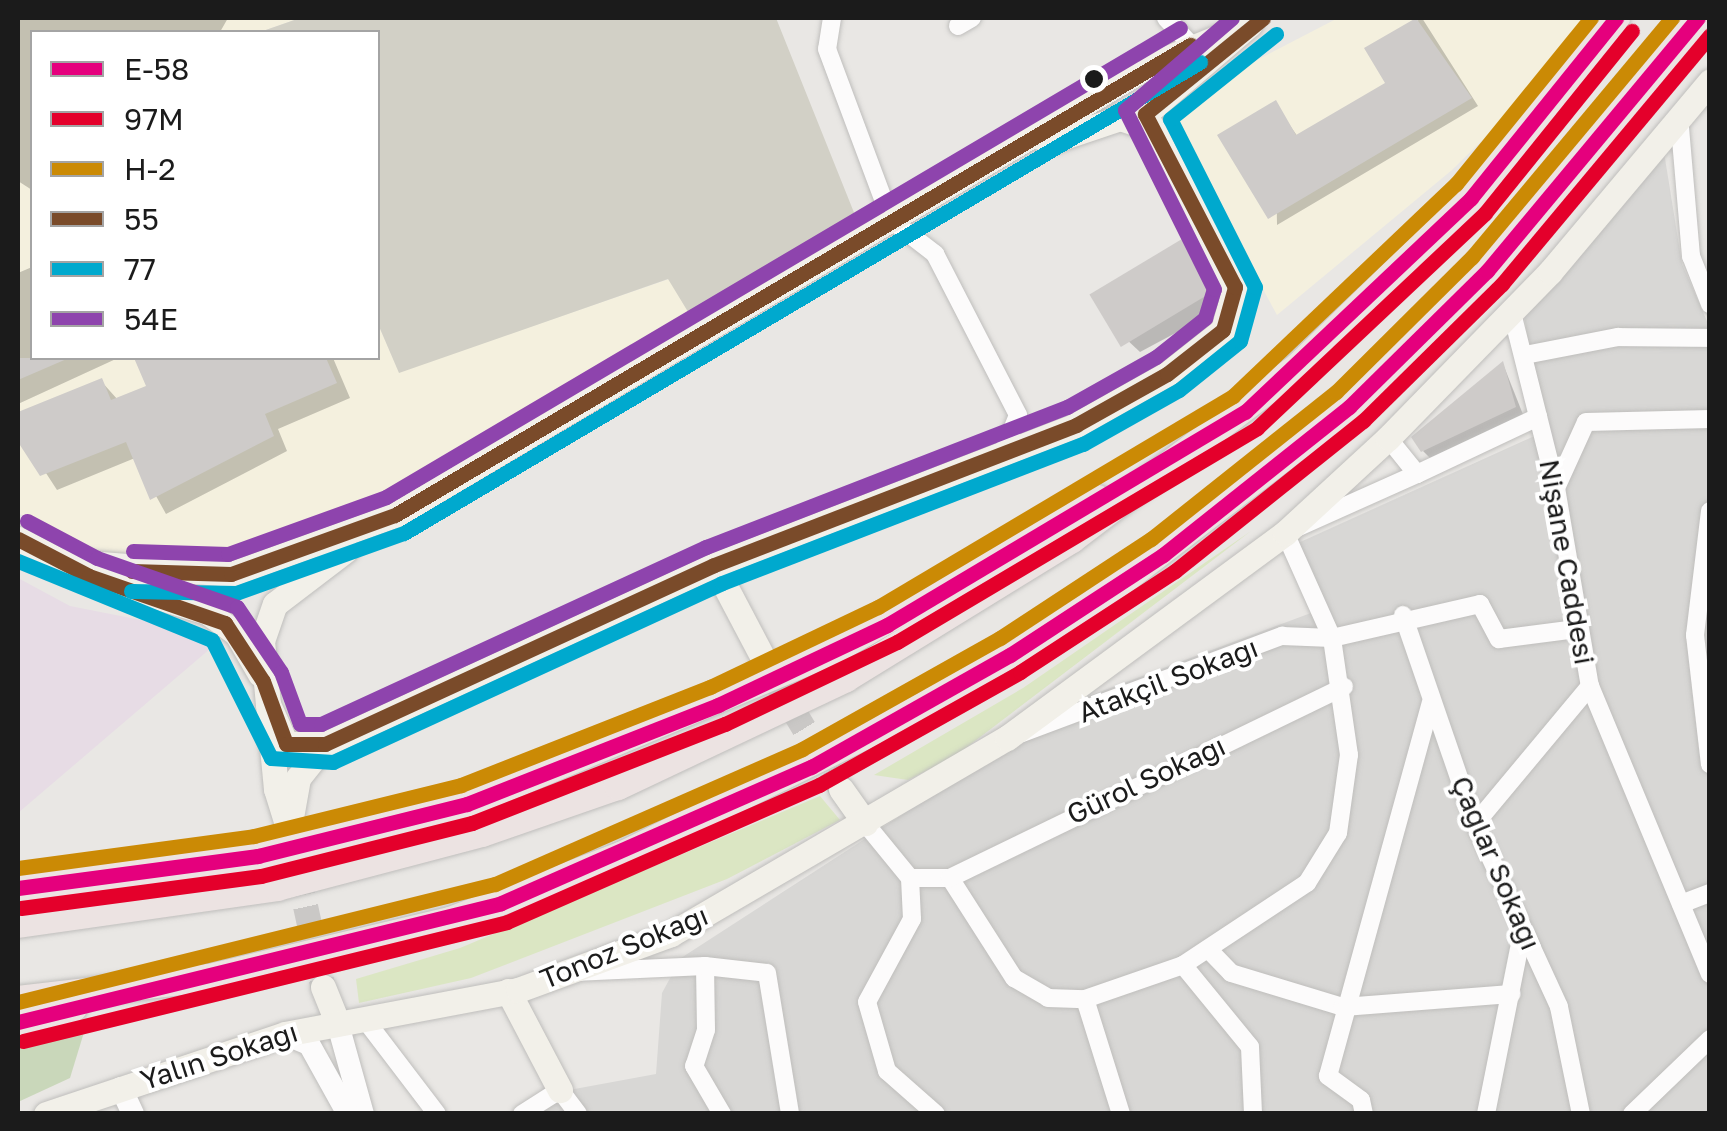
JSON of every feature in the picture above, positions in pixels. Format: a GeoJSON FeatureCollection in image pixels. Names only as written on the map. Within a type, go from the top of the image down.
{"type":"FeatureCollection","features":[{"type":"Feature","properties":{"kind":"highway"},"geometry":{"type":"LineString","coordinates":[[18,924],[277,886],[618,786],[764,720],[953,616],[1245,412],[1471,198],[1616,18]]}},
{"type":"Feature","properties":{"kind":"highway"},"geometry":{"type":"LineString","coordinates":[[18,1000],[116,992],[344,949],[554,884],[841,752],[1043,635],[1280,468],[1349,408],[1486,271],[1698,18]]}},
{"type":"Feature","properties":{"kind":"highway"},"geometry":{"type":"LineString","coordinates":[[18,888],[332,841],[572,764],[887,625],[1245,412]]}},
{"type":"Feature","properties":{"kind":"highway"},"geometry":{"type":"LineString","coordinates":[[18,1022],[116,992]]}},
{"type":"Feature","properties":{"kind":"main road"},"geometry":{"type":"LineString","coordinates":[[325,744],[298,778],[290,834],[265,692],[275,604],[395,516],[891,220],[1191,45],[1257,21]]}},
{"type":"Feature","properties":{"kind":"main road"},"geometry":{"type":"LineString","coordinates":[[1145,126],[1154,99],[1222,55],[1257,21]]}},
{"type":"Feature","properties":{"kind":"main road","name":"Tonoz Sokağı"},"geometry":{"type":"LineString","coordinates":[[350,1019],[516,990],[671,934],[1007,738],[1285,534],[1388,438],[1512,310],[1710,80]]}},
{"type":"Feature","properties":{"kind":"main road"},"geometry":{"type":"LineString","coordinates":[[18,539],[60,560],[207,612],[237,634],[286,744],[325,744],[714,565],[1108,410],[1234,315],[1229,274],[1145,126],[1120,118],[1054,140],[1036,136]]}},
{"type":"Feature","properties":{"kind":"main road"},"geometry":{"type":"LineString","coordinates":[[60,560],[231,574],[395,516]]}},
{"type":"Feature","properties":{"kind":"main road"},"geometry":{"type":"LineString","coordinates":[[714,565],[772,675]]}},
{"type":"Feature","properties":{"kind":"main road"},"geometry":{"type":"LineString","coordinates":[[841,788],[865,823]]}},
{"type":"Feature","properties":{"kind":"main road"},"geometry":{"type":"LineString","coordinates":[[324,987],[350,1019]]}},
{"type":"Feature","properties":{"kind":"main road"},"geometry":{"type":"LineString","coordinates":[[516,990],[560,1090]]}},
{"type":"Feature","properties":{"kind":"main road","name":"Yalın Sokağı"},"geometry":{"type":"LineString","coordinates":[[46,1114],[284,1034],[350,1019]]}},
{"type":"Feature","properties":{"kind":"street"},"geometry":{"type":"LineString","coordinates":[[832,18],[827,49],[891,220],[935,254],[1018,415],[1005,448]]}},
{"type":"Feature","properties":{"kind":"street"},"geometry":{"type":"LineString","coordinates":[[1166,18],[1191,45]]}},
{"type":"Feature","properties":{"kind":"street"},"geometry":{"type":"LineString","coordinates":[[1679,116],[1691,256],[1710,304]]}},
{"type":"Feature","properties":{"kind":"street","name":"Nişane Caddesi"},"geometry":{"type":"LineString","coordinates":[[1512,310],[1556,488],[1576,629],[1590,686],[1710,974]]}},
{"type":"Feature","properties":{"kind":"street"},"geometry":{"type":"LineString","coordinates":[[1525,355],[1618,336],[1710,338]]}},
{"type":"Feature","properties":{"kind":"street"},"geometry":{"type":"LineString","coordinates":[[910,878],[950,878],[1014,978],[1048,998],[1085,999],[1183,965],[1323,868],[1338,833],[1349,755],[1344,687],[1332,638],[1285,534],[1538,418]]}},
{"type":"Feature","properties":{"kind":"street"},"geometry":{"type":"LineString","coordinates":[[1556,488],[1586,422],[1710,418]]}},
{"type":"Feature","properties":{"kind":"street"},"geometry":{"type":"LineString","coordinates":[[1388,438],[1416,474]]}},
{"type":"Feature","properties":{"kind":"street"},"geometry":{"type":"LineString","coordinates":[[1710,511],[1694,635],[1710,764]]}},
{"type":"Feature","properties":{"kind":"street"},"geometry":{"type":"LineString","coordinates":[[1332,638],[1403,614],[1480,604],[1499,639],[1576,629]]}},
{"type":"Feature","properties":{"kind":"street","name":"Çağlar Sokağı"},"geometry":{"type":"LineString","coordinates":[[1403,614],[1475,824],[1559,1007],[1582,1114]]}},
{"type":"Feature","properties":{"kind":"street","name":"Atakçil Sokağı"},"geometry":{"type":"LineString","coordinates":[[1007,738],[1282,636],[1332,638]]}},
{"type":"Feature","properties":{"kind":"street"},"geometry":{"type":"LineString","coordinates":[[1475,824],[1590,686]]}},
{"type":"Feature","properties":{"kind":"street","name":"Gürol Sokağı"},"geometry":{"type":"LineString","coordinates":[[950,878],[1344,687]]}},
{"type":"Feature","properties":{"kind":"street"},"geometry":{"type":"LineString","coordinates":[[1364,1114],[1361,1100],[1328,1076],[1343,1007],[1431,703]]}},
{"type":"Feature","properties":{"kind":"street"},"geometry":{"type":"LineString","coordinates":[[865,823],[910,878],[912,919],[867,1002],[887,1072],[936,1114]]}},
{"type":"Feature","properties":{"kind":"street"},"geometry":{"type":"LineString","coordinates":[[1680,904],[1710,893]]}},
{"type":"Feature","properties":{"kind":"street"},"geometry":{"type":"LineString","coordinates":[[1486,1114],[1524,930]]}},
{"type":"Feature","properties":{"kind":"street"},"geometry":{"type":"LineString","coordinates":[[1208,949],[1231,973],[1343,1007],[1512,994]]}},
{"type":"Feature","properties":{"kind":"street"},"geometry":{"type":"LineString","coordinates":[[1183,965],[1250,1047],[1253,1114]]}},
{"type":"Feature","properties":{"kind":"street"},"geometry":{"type":"LineString","coordinates":[[568,972],[706,966],[773,980],[790,1114]]}},
{"type":"Feature","properties":{"kind":"street"},"geometry":{"type":"LineString","coordinates":[[706,966],[706,1030],[694,1066],[722,1114]]}},
{"type":"Feature","properties":{"kind":"street"},"geometry":{"type":"LineString","coordinates":[[1085,999],[1121,1114]]}},
{"type":"Feature","properties":{"kind":"street"},"geometry":{"type":"LineString","coordinates":[[350,1019],[363,1114]]}},
{"type":"Feature","properties":{"kind":"street"},"geometry":{"type":"LineString","coordinates":[[350,1019],[438,1114]]}},
{"type":"Feature","properties":{"kind":"street"},"geometry":{"type":"LineString","coordinates":[[284,1034],[309,1044],[348,1114]]}},
{"type":"Feature","properties":{"kind":"street"},"geometry":{"type":"LineString","coordinates":[[1632,1114],[1710,1039]]}},
{"type":"Feature","properties":{"kind":"street"},"geometry":{"type":"LineString","coordinates":[[121,1088],[133,1114]]}},
{"type":"Feature","properties":{"kind":"street"},"geometry":{"type":"LineString","coordinates":[[522,1114],[560,1090],[578,1114]]}},
{"type":"Feature","properties":{"kind":"shaded area"},"geometry":{"type":"Polygon","coordinates":[[[18,18],[300,18],[266,30],[30,30],[30,360],[380,360],[380,329],[399,372],[669,279],[693,320],[404,495],[307,540],[235,564],[147,564],[82,548],[18,513],[18,18]]]}},
{"type":"Feature","properties":{"kind":"shaded area"},"geometry":{"type":"Polygon","coordinates":[[[300,18],[776,18],[857,220],[693,320],[668,279],[399,373],[380,329],[380,30],[266,30],[300,18]]]}},
{"type":"Feature","properties":{"kind":"shaded area"},"geometry":{"type":"Polygon","coordinates":[[[1338,18],[1584,18],[1522,101],[1452,170],[1277,315],[1164,108],[1338,18]]]}},
{"type":"Feature","properties":{"kind":"shaded area"},"geometry":{"type":"Polygon","coordinates":[[[1663,146],[1682,264],[1710,328],[1709,1113],[522,1114],[569,1090],[656,1074],[662,993],[681,958],[1081,699],[1327,607],[1298,543],[1541,433],[1524,314],[1663,146]]]}},
{"type":"Feature","properties":{"kind":"shaded area"},"geometry":{"type":"Polygon","coordinates":[[[18,578],[70,606],[151,622],[211,648],[18,813],[18,578]]]}},
{"type":"Feature","properties":{"kind":"green space"},"geometry":{"type":"Polygon","coordinates":[[[1251,531],[954,757],[908,780],[874,775],[1023,688],[1251,531]]]}},
{"type":"Feature","properties":{"kind":"green space"},"geometry":{"type":"Polygon","coordinates":[[[820,796],[840,820],[727,879],[471,978],[359,1003],[356,979],[460,948],[820,796]]]}},
{"type":"Feature","properties":{"kind":"green space"},"geometry":{"type":"Polygon","coordinates":[[[85,1029],[70,1078],[18,1102],[18,1046],[85,1029]]]}},
{"type":"Feature","properties":{"kind":"building"},"geometry":{"type":"Polygon","coordinates":[[[1416,18],[1472,98],[1268,219],[1217,135],[1276,100],[1296,135],[1385,83],[1364,48],[1416,18]]]}},
{"type":"Feature","properties":{"kind":"building"},"geometry":{"type":"Polygon","coordinates":[[[1182,239],[1213,291],[1121,347],[1089,295],[1182,239]]]}},
{"type":"Feature","properties":{"kind":"building"},"geometry":{"type":"Polygon","coordinates":[[[18,358],[64,360],[18,380],[18,358]]]}},
{"type":"Feature","properties":{"kind":"building"},"geometry":{"type":"Polygon","coordinates":[[[135,360],[327,360],[337,383],[265,414],[274,436],[150,500],[126,442],[40,476],[18,442],[18,412],[102,378],[111,400],[146,386],[135,360]]]}},
{"type":"Feature","properties":{"kind":"building"},"geometry":{"type":"Polygon","coordinates":[[[1503,361],[1516,407],[1421,452],[1411,437],[1503,361]]]}},
{"type":"Feature","properties":{"kind":"tunnel"},"geometry":{"type":"LineString","coordinates":[[772,675],[841,789]]}},
{"type":"Feature","properties":{"kind":"tunnel"},"geometry":{"type":"LineString","coordinates":[[290,834],[323,987]]}},
{"type":"Feature","properties":{"kind":"transit line","name":"54E"},"geometry":{"type":"LineString","coordinates":[[27,521],[97,558],[237,607],[281,672],[300,724],[321,724],[706,547],[1067,407],[1156,357],[1205,318],[1214,289],[1125,110],[1232,18]]}},
{"type":"Feature","properties":{"kind":"transit line","name":"55"},"geometry":{"type":"LineString","coordinates":[[18,539],[89,576],[225,623],[263,681],[286,744],[325,744],[714,565],[1076,425],[1167,374],[1223,330],[1235,287],[1145,114],[1263,18]]}},
{"type":"Feature","properties":{"kind":"transit line","name":"H-2"},"geometry":{"type":"LineString","coordinates":[[18,868],[254,836],[461,785],[710,687],[878,607],[1233,396],[1456,184],[1591,18]]}},
{"type":"Feature","properties":{"kind":"transit line","name":"E-58"},"geometry":{"type":"LineString","coordinates":[[18,888],[258,856],[467,804],[718,705],[887,625],[1245,412],[1471,198],[1616,18]]}},
{"type":"Feature","properties":{"kind":"transit line","name":"H-2"},"geometry":{"type":"LineString","coordinates":[[18,1002],[495,884],[802,749],[1000,638],[1151,539],[1336,392],[1472,257],[1672,18]]}},
{"type":"Feature","properties":{"kind":"transit line","name":"E-58"},"geometry":{"type":"LineString","coordinates":[[18,1022],[501,903],[811,767],[1010,655],[1163,555],[1349,407],[1487,271],[1698,18]]}},
{"type":"Feature","properties":{"kind":"transit line","name":"54E"},"geometry":{"type":"LineString","coordinates":[[133,551],[228,554],[386,497],[1180,28]]}},
{"type":"Feature","properties":{"kind":"transit line","name":"97M"},"geometry":{"type":"LineString","coordinates":[[21,908],[261,876],[472,823],[725,724],[897,642],[1257,428],[1485,213],[1632,31]]}},
{"type":"Feature","properties":{"kind":"transit line","name":"77"},"geometry":{"type":"LineString","coordinates":[[18,561],[212,640],[271,758],[333,762],[722,583],[1083,444],[1179,390],[1240,341],[1255,287],[1170,119],[1276,34]]}},
{"type":"Feature","properties":{"kind":"transit line","name":"97M"},"geometry":{"type":"LineString","coordinates":[[23,1041],[507,922],[819,785],[1020,672],[1175,571],[1363,421],[1502,284],[1710,35]]}},
{"type":"Feature","properties":{"kind":"transit line","name":"55"},"geometry":{"type":"LineString","coordinates":[[132,571],[231,574],[395,515],[1190,45]]}},
{"type":"Feature","properties":{"kind":"transit line","name":"77"},"geometry":{"type":"LineString","coordinates":[[131,591],[236,593],[404,533],[1200,62]]}}]}
